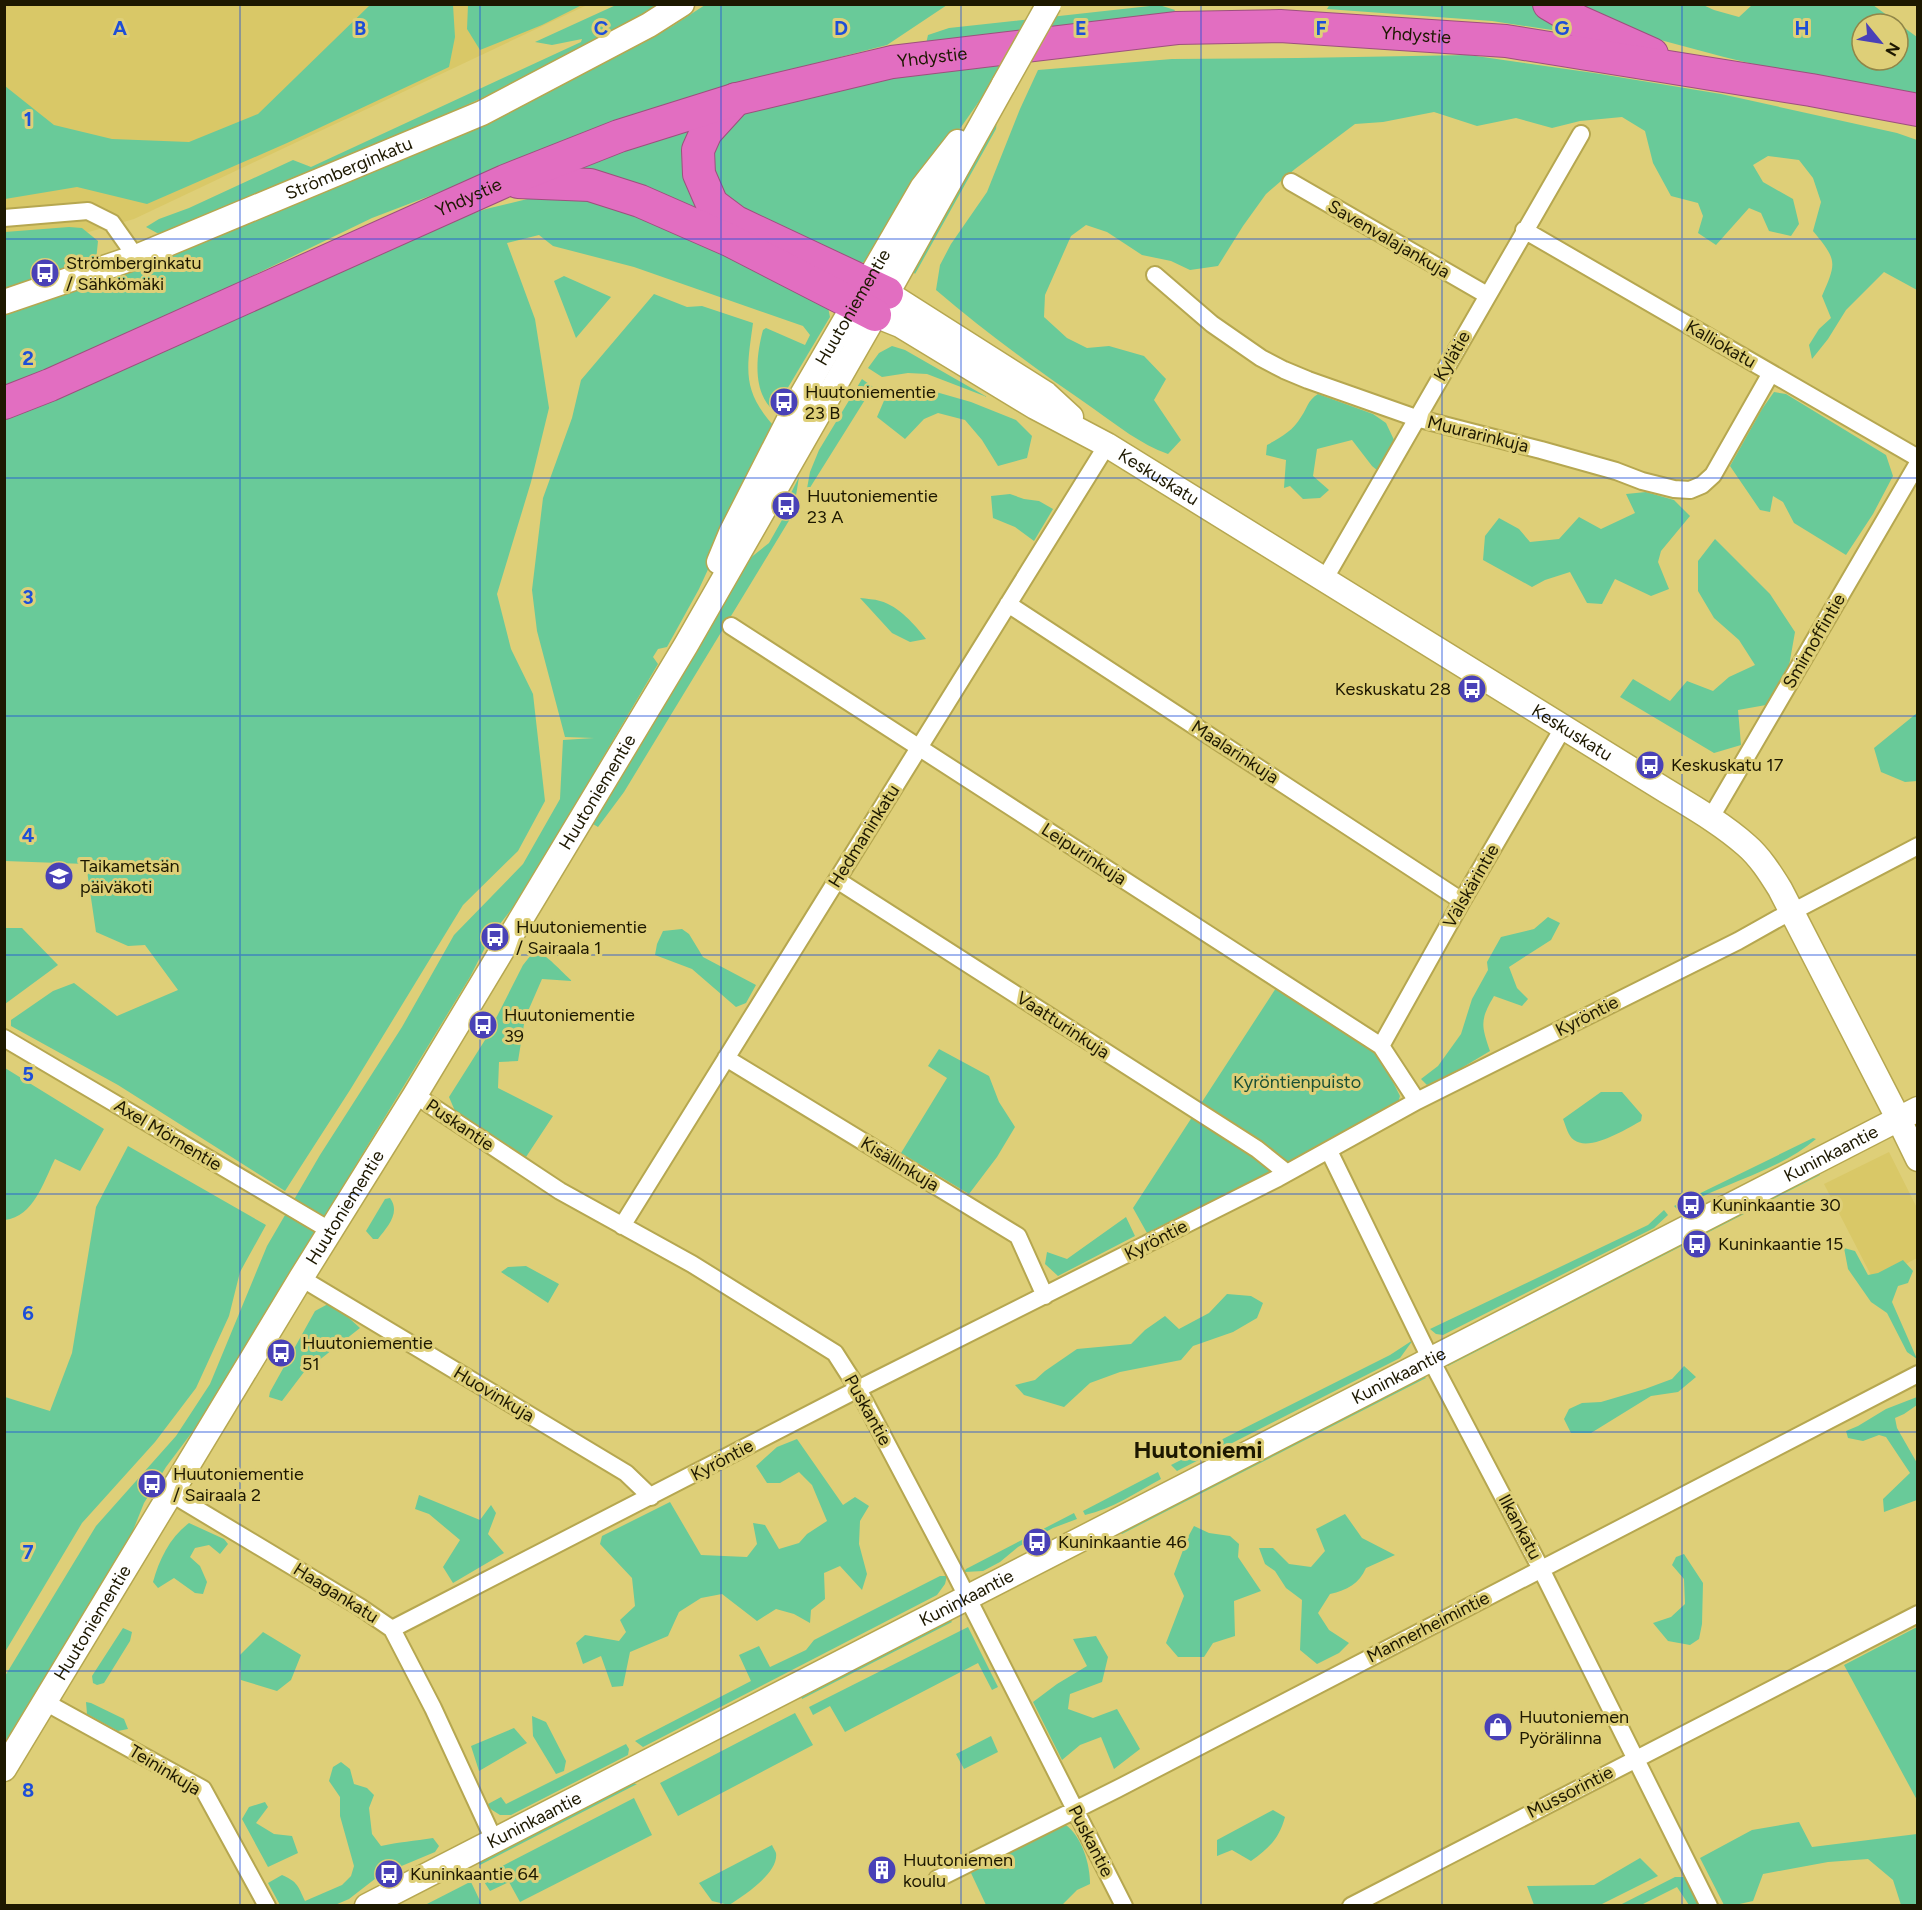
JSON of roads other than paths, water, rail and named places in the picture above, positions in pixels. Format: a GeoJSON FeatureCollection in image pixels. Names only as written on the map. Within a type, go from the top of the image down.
{"type":"FeatureCollection","features":[{"type":"Feature","properties":{"kind":"highway"},"geometry":{"type":"LineString","coordinates":[[1280,26],[1312,4]]}},
{"type":"Feature","properties":{"kind":"highway"},"geometry":{"type":"LineString","coordinates":[[1549,4],[1578,21],[1691,72]]}},
{"type":"Feature","properties":{"kind":"highway","name":"Yhdystie"},"geometry":{"type":"LineString","coordinates":[[4,403],[50,385],[505,181],[619,136],[737,99],[892,62],[1177,28],[1280,26],[1506,41],[1811,90],[1917,110]]}},
{"type":"Feature","properties":{"kind":"highway"},"geometry":{"type":"LineString","coordinates":[[737,99],[706,132],[698,150],[699,174],[712,204],[736,222],[871,299]]}},
{"type":"Feature","properties":{"kind":"highway"},"geometry":{"type":"LineString","coordinates":[[505,181],[590,185],[640,201],[871,299]]}},
{"type":"Feature","properties":{"kind":"street","name":"Strömberginkatu"},"geometry":{"type":"LineString","coordinates":[[4,302],[136,256],[482,113],[649,26],[682,4]]}},
{"type":"Feature","properties":{"kind":"street","name":"Huutoniementie"},"geometry":{"type":"LineString","coordinates":[[4,1769],[686,645],[731,533],[800,400],[871,299],[922,188],[1004,84],[1050,4]]}},
{"type":"Feature","properties":{"kind":"street","name":"Kylätie"},"geometry":{"type":"LineString","coordinates":[[1324,580],[1581,134]]}},
{"type":"Feature","properties":{"kind":"street","name":"Savenvalajankuja"},"geometry":{"type":"LineString","coordinates":[[1292,182],[1487,295]]}},
{"type":"Feature","properties":{"kind":"street"},"geometry":{"type":"LineString","coordinates":[[4,218],[88,212],[112,223],[136,256]]}},
{"type":"Feature","properties":{"kind":"street","name":"Kalliokatu"},"geometry":{"type":"LineString","coordinates":[[1524,230],[1917,458]]}},
{"type":"Feature","properties":{"kind":"street","name":"Muurarinkuja"},"geometry":{"type":"LineString","coordinates":[[1155,275],[1212,324],[1260,358],[1308,380],[1416,418],[1541,450],[1674,489],[1690,490],[1702,485],[1713,475],[1771,373]]}},
{"type":"Feature","properties":{"kind":"street","name":"Keskuskatu"},"geometry":{"type":"LineString","coordinates":[[871,299],[900,325],[1035,407],[1099,440],[1710,819],[1747,846],[1765,865],[1780,889],[1908,1114],[1917,1159]]}},
{"type":"Feature","properties":{"kind":"street","name":"Hedmaninkatu"},"geometry":{"type":"LineString","coordinates":[[622,1226],[1008,604],[1099,440]]}},
{"type":"Feature","properties":{"kind":"street","name":"Smirnoffintie"},"geometry":{"type":"LineString","coordinates":[[1710,819],[1917,463]]}},
{"type":"Feature","properties":{"kind":"street","name":"Maalarinkuja"},"geometry":{"type":"LineString","coordinates":[[1008,604],[1462,901]]}},
{"type":"Feature","properties":{"kind":"street","name":"Leipurinkuja"},"geometry":{"type":"LineString","coordinates":[[730,626],[1381,1046],[1417,1101]]}},
{"type":"Feature","properties":{"kind":"street","name":"Välskärintie"},"geometry":{"type":"LineString","coordinates":[[1381,1046],[1563,728]]}},
{"type":"Feature","properties":{"kind":"street","name":"Kyröntie"},"geometry":{"type":"LineString","coordinates":[[392,1629],[858,1389],[1287,1173],[1417,1101],[1738,941],[1917,846]]}},
{"type":"Feature","properties":{"kind":"street","name":"Vaatturinkuja"},"geometry":{"type":"LineString","coordinates":[[837,880],[1257,1149],[1287,1173]]}},
{"type":"Feature","properties":{"kind":"street","name":"Axel Mörnentie"},"geometry":{"type":"LineString","coordinates":[[4,1038],[331,1231]]}},
{"type":"Feature","properties":{"kind":"street","name":"Kisällinkuja"},"geometry":{"type":"LineString","coordinates":[[726,1058],[1018,1236],[1046,1296]]}},
{"type":"Feature","properties":{"kind":"street","name":"Puskantie"},"geometry":{"type":"LineString","coordinates":[[415,1095],[560,1191],[692,1264],[835,1353],[858,1389],[967,1596],[1124,1905]]}},
{"type":"Feature","properties":{"kind":"street","name":"Kuninkaantie"},"geometry":{"type":"LineString","coordinates":[[367,1905],[1908,1114]]}},
{"type":"Feature","properties":{"kind":"street","name":"Ilkankatu"},"geometry":{"type":"LineString","coordinates":[[1329,1150],[1430,1358],[1541,1569],[1708,1905]]}},
{"type":"Feature","properties":{"kind":"street","name":"Huovinkuja"},"geometry":{"type":"LineString","coordinates":[[301,1278],[626,1473],[651,1497]]}},
{"type":"Feature","properties":{"kind":"street","name":"Mannerheimintie"},"geometry":{"type":"LineString","coordinates":[[937,1879],[1075,1810],[1917,1374]]}},
{"type":"Feature","properties":{"kind":"street","name":"Haagankatu"},"geometry":{"type":"LineString","coordinates":[[170,1493],[360,1607],[392,1629],[433,1708],[494,1840]]}},
{"type":"Feature","properties":{"kind":"street","name":"Mussorintie"},"geometry":{"type":"LineString","coordinates":[[1351,1905],[1917,1614]]}},
{"type":"Feature","properties":{"kind":"street","name":"Teininkuja"},"geometry":{"type":"LineString","coordinates":[[45,1702],[203,1789],[267,1905]]}},
{"type":"Feature","properties":{"kind":"place","name":"Strömberginkatu / Sähkömäki"},"geometry":{"type":"Point","coordinates":[45,273]}},
{"type":"Feature","properties":{"kind":"place","name":"Huutoniementie 23 B"},"geometry":{"type":"Point","coordinates":[784,402]}},
{"type":"Feature","properties":{"kind":"place","name":"Huutoniementie 23 A"},"geometry":{"type":"Point","coordinates":[786,506]}},
{"type":"Feature","properties":{"kind":"place","name":"Keskuskatu 28"},"geometry":{"type":"Point","coordinates":[1472,689]}},
{"type":"Feature","properties":{"kind":"place","name":"Keskuskatu 17"},"geometry":{"type":"Point","coordinates":[1650,765]}},
{"type":"Feature","properties":{"kind":"place","name":"Taikametsän päiväkoti"},"geometry":{"type":"Point","coordinates":[59,876]}},
{"type":"Feature","properties":{"kind":"place","name":"Huutoniementie / Sairaala 1"},"geometry":{"type":"Point","coordinates":[495,937]}},
{"type":"Feature","properties":{"kind":"place","name":"Huutoniementie 39"},"geometry":{"type":"Point","coordinates":[483,1025]}},
{"type":"Feature","properties":{"kind":"place","name":"Kuninkaantie 30"},"geometry":{"type":"Point","coordinates":[1691,1205]}},
{"type":"Feature","properties":{"kind":"place","name":"Kuninkaantie 15"},"geometry":{"type":"Point","coordinates":[1697,1244]}},
{"type":"Feature","properties":{"kind":"place","name":"Huutoniementie 51"},"geometry":{"type":"Point","coordinates":[281,1353]}},
{"type":"Feature","properties":{"kind":"place","name":"Huutoniementie / Sairaala 2"},"geometry":{"type":"Point","coordinates":[152,1484]}},
{"type":"Feature","properties":{"kind":"place","name":"Kuninkaantie 46"},"geometry":{"type":"Point","coordinates":[1037,1542]}},
{"type":"Feature","properties":{"kind":"place","name":"Huutoniemen Pyörälinna"},"geometry":{"type":"Point","coordinates":[1498,1727]}},
{"type":"Feature","properties":{"kind":"place","name":"Huutoniemen koulu"},"geometry":{"type":"Point","coordinates":[882,1870]}},
{"type":"Feature","properties":{"kind":"place","name":"Kuninkaantie 64"},"geometry":{"type":"Point","coordinates":[389,1874]}},
{"type":"Feature","properties":{"kind":"district","name":"Huutoniemi"},"geometry":{"type":"Point","coordinates":[1198,1449]}},
{"type":"Feature","properties":{"kind":"park label","name":"Kyröntienpuisto"},"geometry":{"type":"Point","coordinates":[1297,1082]}}]}
